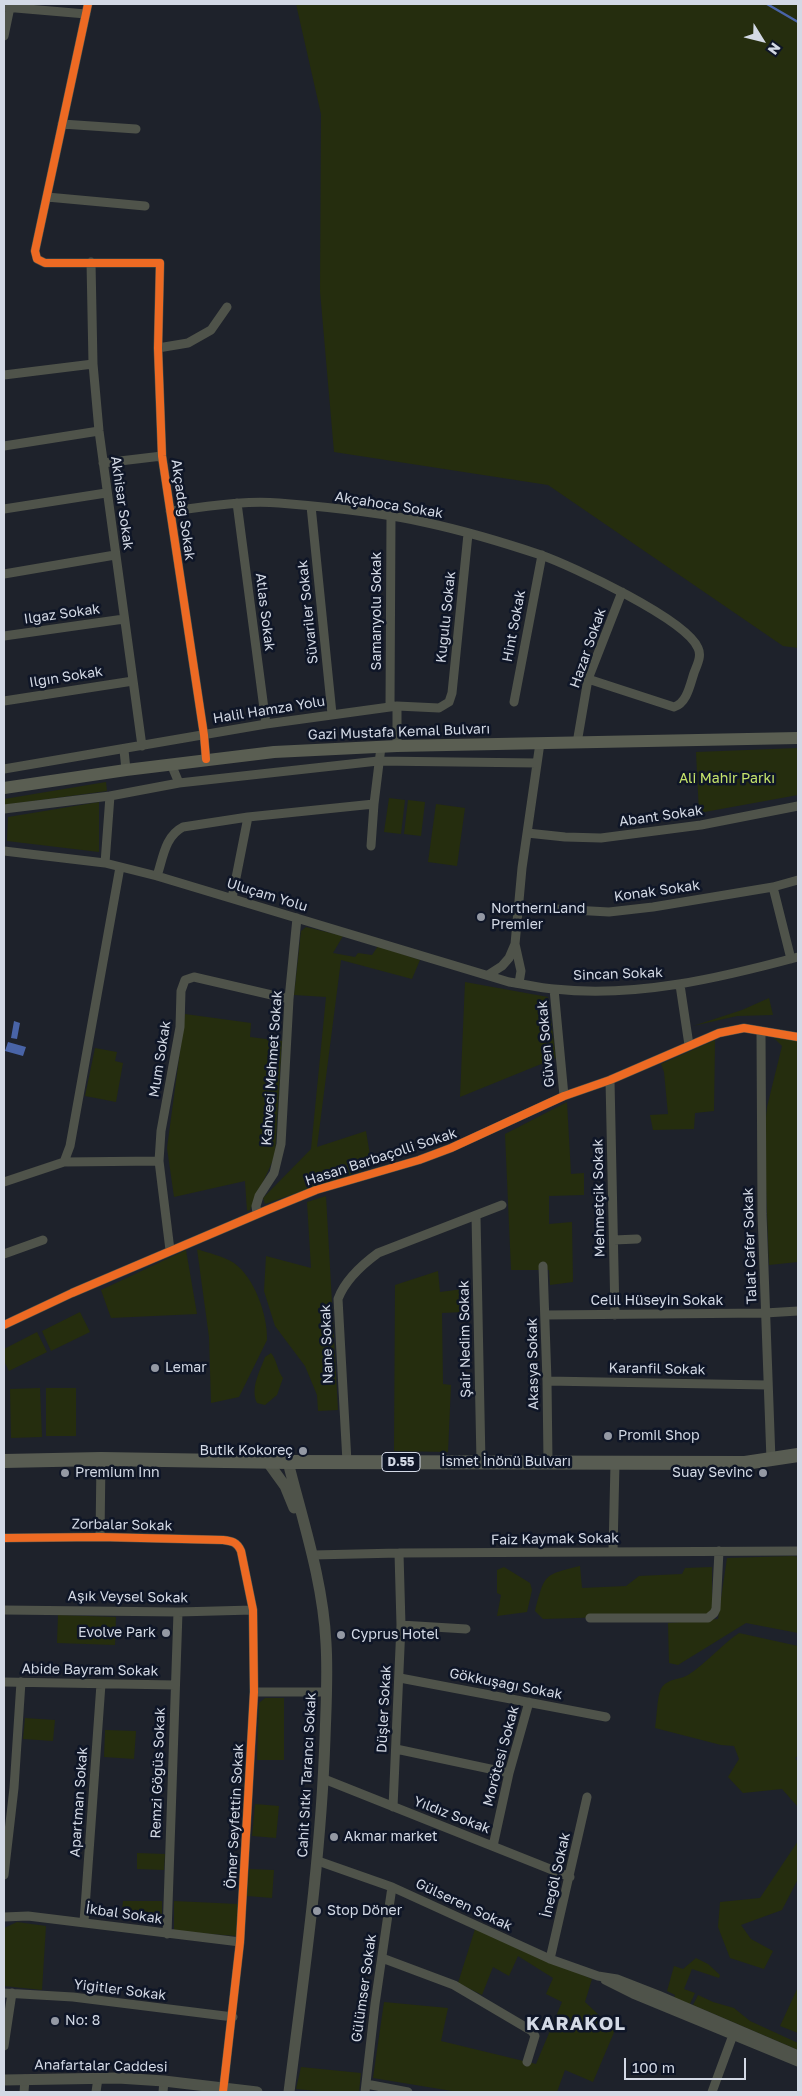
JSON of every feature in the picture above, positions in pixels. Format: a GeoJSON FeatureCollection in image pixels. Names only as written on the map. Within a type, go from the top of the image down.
{"type":"FeatureCollection","features":[{"type":"Feature","properties":{"kind":"main road","name":"Gazi Mustafa Kemal Bulvarı"},"geometry":{"type":"LineString","coordinates":[[4,788],[206,759],[274,752],[396,746],[798,738]]}},
{"type":"Feature","properties":{"kind":"main road","name":"İsmet İnönü Bulvarı"},"geometry":{"type":"LineString","coordinates":[[4,1461],[102,1459],[267,1462],[745,1463],[798,1455]]}},
{"type":"Feature","properties":{"kind":"street"},"geometry":{"type":"LineString","coordinates":[[88,4],[35,251],[37,258],[45,263],[91,262]]}},
{"type":"Feature","properties":{"kind":"street"},"geometry":{"type":"LineString","coordinates":[[4,36],[7,7],[86,14]]}},
{"type":"Feature","properties":{"kind":"street"},"geometry":{"type":"LineString","coordinates":[[62,124],[136,129]]}},
{"type":"Feature","properties":{"kind":"street"},"geometry":{"type":"LineString","coordinates":[[47,197],[145,206]]}},
{"type":"Feature","properties":{"kind":"street","name":"Akçadağ Sokak"},"geometry":{"type":"LineString","coordinates":[[91,262],[160,263],[158,348],[162,456],[206,759]]}},
{"type":"Feature","properties":{"kind":"street","name":"Akhisar Sokak"},"geometry":{"type":"LineString","coordinates":[[91,262],[93,364],[99,431],[142,746]]}},
{"type":"Feature","properties":{"kind":"street"},"geometry":{"type":"LineString","coordinates":[[158,348],[188,343],[211,330],[227,307]]}},
{"type":"Feature","properties":{"kind":"street"},"geometry":{"type":"LineString","coordinates":[[4,375],[93,364]]}},
{"type":"Feature","properties":{"kind":"street"},"geometry":{"type":"LineString","coordinates":[[4,446],[99,431]]}},
{"type":"Feature","properties":{"kind":"street"},"geometry":{"type":"LineString","coordinates":[[103,463],[162,456]]}},
{"type":"Feature","properties":{"kind":"street"},"geometry":{"type":"LineString","coordinates":[[4,509],[106,493]]}},
{"type":"Feature","properties":{"kind":"street","name":"Akçahoca Sokak"},"geometry":{"type":"LineString","coordinates":[[170,511],[237,503],[276,503],[311,506],[429,523],[542,555],[622,592],[672,620],[689,635],[698,648],[699,659],[685,699],[680,705],[674,707],[588,679]]}},
{"type":"Feature","properties":{"kind":"street","name":"Atlas Sokak"},"geometry":{"type":"LineString","coordinates":[[237,503],[266,724]]}},
{"type":"Feature","properties":{"kind":"street","name":"Süvariler Sokak"},"geometry":{"type":"LineString","coordinates":[[311,506],[332,714]]}},
{"type":"Feature","properties":{"kind":"street","name":"Samanyolu Sokak"},"geometry":{"type":"LineString","coordinates":[[391,517],[393,706],[396,746]]}},
{"type":"Feature","properties":{"kind":"street","name":"Kuğulu Sokak"},"geometry":{"type":"LineString","coordinates":[[449,702],[452,693],[468,534]]}},
{"type":"Feature","properties":{"kind":"street"},"geometry":{"type":"LineString","coordinates":[[4,574],[115,555]]}},
{"type":"Feature","properties":{"kind":"street","name":"Hint Sokak"},"geometry":{"type":"LineString","coordinates":[[514,702],[542,555]]}},
{"type":"Feature","properties":{"kind":"street","name":"Hazar Sokak"},"geometry":{"type":"LineString","coordinates":[[577,743],[588,679],[622,592]]}},
{"type":"Feature","properties":{"kind":"street","name":"Ilgaz Sokak"},"geometry":{"type":"LineString","coordinates":[[4,636],[124,619]]}},
{"type":"Feature","properties":{"kind":"street","name":"Ilgın Sokak"},"geometry":{"type":"LineString","coordinates":[[4,701],[133,681]]}},
{"type":"Feature","properties":{"kind":"street","name":"Halil Hamza Yolu"},"geometry":{"type":"LineString","coordinates":[[4,769],[332,714],[393,706],[439,708],[449,702]]}},
{"type":"Feature","properties":{"kind":"street"},"geometry":{"type":"LineString","coordinates":[[488,975],[502,966],[509,958],[515,944],[527,833],[540,743]]}},
{"type":"Feature","properties":{"kind":"street"},"geometry":{"type":"LineString","coordinates":[[372,846],[374,804],[381,747]]}},
{"type":"Feature","properties":{"kind":"street"},"geometry":{"type":"LineString","coordinates":[[124,750],[126,770]]}},
{"type":"Feature","properties":{"kind":"street"},"geometry":{"type":"LineString","coordinates":[[4,810],[110,796],[179,783],[378,761],[537,763]]}},
{"type":"Feature","properties":{"kind":"street"},"geometry":{"type":"LineString","coordinates":[[171,764],[179,783]]}},
{"type":"Feature","properties":{"kind":"street"},"geometry":{"type":"LineString","coordinates":[[106,863],[110,796]]}},
{"type":"Feature","properties":{"kind":"street"},"geometry":{"type":"LineString","coordinates":[[157,876],[169,838],[174,832],[183,827],[248,817],[374,804]]}},
{"type":"Feature","properties":{"kind":"street","name":"Abant Sokak"},"geometry":{"type":"LineString","coordinates":[[527,833],[601,838],[702,824],[798,806]]}},
{"type":"Feature","properties":{"kind":"street"},"geometry":{"type":"LineString","coordinates":[[232,898],[248,817]]}},
{"type":"Feature","properties":{"kind":"street","name":"Uluçam Yolu"},"geometry":{"type":"LineString","coordinates":[[4,851],[106,863],[157,876],[519,983]]}},
{"type":"Feature","properties":{"kind":"street"},"geometry":{"type":"LineString","coordinates":[[64,1162],[72,1137],[120,867]]}},
{"type":"Feature","properties":{"kind":"street","name":"Konak Sokak"},"geometry":{"type":"LineString","coordinates":[[519,907],[609,912],[653,907],[773,887],[798,880]]}},
{"type":"Feature","properties":{"kind":"street"},"geometry":{"type":"LineString","coordinates":[[773,887],[795,958]]}},
{"type":"Feature","properties":{"kind":"street","name":"Kahveci Mehmet Sokak"},"geometry":{"type":"LineString","coordinates":[[257,1213],[256,1206],[259,1196],[274,1173],[280,1151],[289,999],[297,918]]}},
{"type":"Feature","properties":{"kind":"street"},"geometry":{"type":"LineString","coordinates":[[515,944],[521,971],[519,983]]}},
{"type":"Feature","properties":{"kind":"street","name":"Sincan Sokak"},"geometry":{"type":"LineString","coordinates":[[519,983],[554,989],[602,991],[680,985],[795,958]]}},
{"type":"Feature","properties":{"kind":"street","name":"Mum Sokak"},"geometry":{"type":"LineString","coordinates":[[170,1250],[159,1161],[161,1131],[180,1027],[181,990],[185,980],[194,977],[289,999]]}},
{"type":"Feature","properties":{"kind":"street"},"geometry":{"type":"LineString","coordinates":[[680,985],[689,1046]]}},
{"type":"Feature","properties":{"kind":"street","name":"Güven Sokak"},"geometry":{"type":"LineString","coordinates":[[554,989],[564,1096]]}},
{"type":"Feature","properties":{"kind":"street","name":"Hasan Barbaçolli Sokak"},"geometry":{"type":"LineString","coordinates":[[4,1325],[72,1293],[257,1213],[316,1190],[419,1160],[451,1148],[564,1096],[610,1080],[719,1033],[744,1028],[798,1037]]}},
{"type":"Feature","properties":{"kind":"street","name":"Talat Cafer Sokak"},"geometry":{"type":"LineString","coordinates":[[761,1031],[760,1140],[771,1460]]}},
{"type":"Feature","properties":{"kind":"street","name":"Mehmetçik Sokak"},"geometry":{"type":"LineString","coordinates":[[610,1080],[615,1315]]}},
{"type":"Feature","properties":{"kind":"street"},"geometry":{"type":"LineString","coordinates":[[4,1182],[64,1162],[159,1161]]}},
{"type":"Feature","properties":{"kind":"street","name":"Nane Sokak"},"geometry":{"type":"LineString","coordinates":[[347,1462],[338,1299],[342,1290],[365,1263],[378,1253],[502,1205]]}},
{"type":"Feature","properties":{"kind":"street","name":"Şair Nedim Sokak"},"geometry":{"type":"LineString","coordinates":[[476,1216],[481,1462]]}},
{"type":"Feature","properties":{"kind":"street"},"geometry":{"type":"LineString","coordinates":[[614,1240],[637,1239]]}},
{"type":"Feature","properties":{"kind":"street"},"geometry":{"type":"LineString","coordinates":[[4,1254],[43,1240]]}},
{"type":"Feature","properties":{"kind":"street","name":"Akasya Sokak"},"geometry":{"type":"LineString","coordinates":[[544,1266],[548,1381],[548,1462]]}},
{"type":"Feature","properties":{"kind":"street","name":"Celil Hüseyin Sokak"},"geometry":{"type":"LineString","coordinates":[[546,1315],[798,1311]]}},
{"type":"Feature","properties":{"kind":"street","name":"Karanfil Sokak"},"geometry":{"type":"LineString","coordinates":[[548,1381],[767,1385]]}},
{"type":"Feature","properties":{"kind":"street"},"geometry":{"type":"LineString","coordinates":[[100,1536],[102,1459]]}},
{"type":"Feature","properties":{"kind":"street"},"geometry":{"type":"LineString","coordinates":[[267,1462],[285,1486],[306,1535]]}},
{"type":"Feature","properties":{"kind":"street","name":"Cahit Sıtkı Tarancı Sokak"},"geometry":{"type":"LineString","coordinates":[[288,1462],[306,1535],[313,1555],[326,1635],[324,1780],[318,1862],[289,2092]]}},
{"type":"Feature","properties":{"kind":"street"},"geometry":{"type":"LineString","coordinates":[[613,1551],[615,1463]]}},
{"type":"Feature","properties":{"kind":"street","name":"Zorbalar Sokak"},"geometry":{"type":"LineString","coordinates":[[4,1538],[100,1536],[223,1540],[232,1541],[239,1546]]}},
{"type":"Feature","properties":{"kind":"street","name":"Ömer Seyfettin Sokak"},"geometry":{"type":"LineString","coordinates":[[223,2090],[233,2017],[240,1942],[254,1692],[253,1610],[239,1546]]}},
{"type":"Feature","properties":{"kind":"street","name":"Faiz Kaymak Sokak"},"geometry":{"type":"LineString","coordinates":[[313,1555],[613,1551],[798,1551]]}},
{"type":"Feature","properties":{"kind":"street"},"geometry":{"type":"LineString","coordinates":[[590,1618],[708,1618],[716,1609],[719,1551]]}},
{"type":"Feature","properties":{"kind":"street","name":"Düşler Sokak"},"geometry":{"type":"LineString","coordinates":[[393,1807],[402,1625],[399,1553]]}},
{"type":"Feature","properties":{"kind":"street","name":"Aşık Veysel Sokak"},"geometry":{"type":"LineString","coordinates":[[4,1610],[178,1612],[253,1610]]}},
{"type":"Feature","properties":{"kind":"street","name":"Remzi Göğüs Sokak"},"geometry":{"type":"LineString","coordinates":[[167,1934],[178,1612]]}},
{"type":"Feature","properties":{"kind":"street"},"geometry":{"type":"LineString","coordinates":[[402,1625],[466,1629]]}},
{"type":"Feature","properties":{"kind":"street","name":"Gökkuşağı Sokak"},"geometry":{"type":"LineString","coordinates":[[400,1678],[606,1717]]}},
{"type":"Feature","properties":{"kind":"street","name":"Abide Bayram Sokak"},"geometry":{"type":"LineString","coordinates":[[4,1682],[175,1685]]}},
{"type":"Feature","properties":{"kind":"street"},"geometry":{"type":"LineString","coordinates":[[4,1875],[14,1788],[21,1682]]}},
{"type":"Feature","properties":{"kind":"street","name":"Apartman Sokak"},"geometry":{"type":"LineString","coordinates":[[84,1922],[101,1684]]}},
{"type":"Feature","properties":{"kind":"street"},"geometry":{"type":"LineString","coordinates":[[254,1692],[326,1692]]}},
{"type":"Feature","properties":{"kind":"street","name":"Morötesi Sokak"},"geometry":{"type":"LineString","coordinates":[[492,1846],[509,1773],[529,1702]]}},
{"type":"Feature","properties":{"kind":"street"},"geometry":{"type":"LineString","coordinates":[[396,1749],[509,1773]]}},
{"type":"Feature","properties":{"kind":"street","name":"Yıldız Sokak"},"geometry":{"type":"LineString","coordinates":[[324,1780],[570,1877]]}},
{"type":"Feature","properties":{"kind":"street","name":"İnegöl Sokak"},"geometry":{"type":"LineString","coordinates":[[550,1959],[587,1797]]}},
{"type":"Feature","properties":{"kind":"street","name":"Gülseren Sokak"},"geometry":{"type":"LineString","coordinates":[[318,1862],[392,1887],[550,1959],[598,1976]]}},
{"type":"Feature","properties":{"kind":"street","name":"Gülümser Sokak"},"geometry":{"type":"LineString","coordinates":[[366,2088],[392,1887]]}},
{"type":"Feature","properties":{"kind":"street","name":"İkbal Sokak"},"geometry":{"type":"LineString","coordinates":[[4,1917],[28,1916],[240,1942]]}},
{"type":"Feature","properties":{"kind":"street"},"geometry":{"type":"LineString","coordinates":[[382,1958],[454,1985],[532,2031],[535,2036],[527,2062]]}},
{"type":"Feature","properties":{"kind":"street"},"geometry":{"type":"LineString","coordinates":[[598,1976],[633,1994],[798,2062]]}},
{"type":"Feature","properties":{"kind":"street"},"geometry":{"type":"LineString","coordinates":[[598,1976],[617,1979],[658,1995],[798,2055]]}},
{"type":"Feature","properties":{"kind":"street"},"geometry":{"type":"LineString","coordinates":[[4,2046],[8,1993]]}},
{"type":"Feature","properties":{"kind":"street","name":"Yiğitler Sokak"},"geometry":{"type":"LineString","coordinates":[[8,1993],[73,1998],[233,2017]]}},
{"type":"Feature","properties":{"kind":"street"},"geometry":{"type":"LineString","coordinates":[[712,2092],[733,2035]]}},
{"type":"Feature","properties":{"kind":"street"},"geometry":{"type":"LineString","coordinates":[[96,2092],[98,2078]]}},
{"type":"Feature","properties":{"kind":"street","name":"Anafartalar Caddesi"},"geometry":{"type":"LineString","coordinates":[[4,2080],[98,2078],[164,2087],[257,2092]]}},
{"type":"Feature","properties":{"kind":"street"},"geometry":{"type":"LineString","coordinates":[[24,2092],[26,2080]]}},
{"type":"Feature","properties":{"kind":"street"},"geometry":{"type":"LineString","coordinates":[[366,2088],[408,2092]]}},
{"type":"Feature","properties":{"kind":"green space"},"geometry":{"type":"Polygon","coordinates":[[[296,4],[798,4],[798,648],[783,646],[548,485],[334,452],[320,291],[321,114],[296,4]]]}},
{"type":"Feature","properties":{"kind":"green space","name":"Ali Mahir Parkı"},"geometry":{"type":"Polygon","coordinates":[[[798,748],[798,795],[699,813],[696,752],[798,748]]]}},
{"type":"Feature","properties":{"kind":"green space"},"geometry":{"type":"Polygon","coordinates":[[[106,782],[107,791],[4,805],[4,799],[106,782]]]}},
{"type":"Feature","properties":{"kind":"green space"},"geometry":{"type":"Polygon","coordinates":[[[389,798],[405,800],[401,834],[384,832],[389,798]]]}},
{"type":"Feature","properties":{"kind":"green space"},"geometry":{"type":"Polygon","coordinates":[[[408,800],[425,802],[421,836],[404,834],[408,800]]]}},
{"type":"Feature","properties":{"kind":"green space"},"geometry":{"type":"Polygon","coordinates":[[[99,802],[99,852],[7,841],[8,817],[99,802]]]}},
{"type":"Feature","properties":{"kind":"green space"},"geometry":{"type":"Polygon","coordinates":[[[436,804],[465,808],[457,866],[428,862],[436,804]]]}},
{"type":"Feature","properties":{"kind":"green space"},"geometry":{"type":"Polygon","coordinates":[[[306,927],[343,936],[333,953],[355,957],[358,953],[372,955],[378,946],[420,960],[412,979],[341,960],[317,1147],[366,1131],[372,1167],[265,1204],[263,1198],[311,1149],[326,997],[294,995],[301,931],[306,927]]]}},
{"type":"Feature","properties":{"kind":"green space"},"geometry":{"type":"Polygon","coordinates":[[[465,982],[548,997],[556,1058],[460,1097],[465,982]]]}},
{"type":"Feature","properties":{"kind":"green space"},"geometry":{"type":"Polygon","coordinates":[[[769,998],[773,1015],[737,1016],[693,1026],[742,1010],[769,998]]]}},
{"type":"Feature","properties":{"kind":"green space"},"geometry":{"type":"Polygon","coordinates":[[[185,1014],[251,1023],[250,1037],[282,1041],[275,1156],[250,1210],[247,1211],[245,1181],[174,1197],[167,1148],[185,1014]]]}},
{"type":"Feature","properties":{"kind":"green space"},"geometry":{"type":"Polygon","coordinates":[[[774,1038],[798,1041],[798,1262],[769,1265],[764,1135],[767,1107],[782,1046],[774,1038]]]}},
{"type":"Feature","properties":{"kind":"green space"},"geometry":{"type":"Polygon","coordinates":[[[715,1040],[714,1111],[695,1113],[694,1129],[653,1130],[650,1115],[668,1114],[664,1072],[661,1064],[715,1040]]]}},
{"type":"Feature","properties":{"kind":"green space"},"geometry":{"type":"Polygon","coordinates":[[[95,1048],[117,1052],[115,1061],[123,1063],[116,1102],[85,1096],[95,1048]]]}},
{"type":"Feature","properties":{"kind":"green space"},"geometry":{"type":"Polygon","coordinates":[[[567,1102],[571,1174],[584,1173],[584,1195],[549,1196],[549,1224],[572,1222],[573,1282],[550,1285],[549,1270],[511,1270],[505,1134],[567,1102]]]}},
{"type":"Feature","properties":{"kind":"green space"},"geometry":{"type":"Polygon","coordinates":[[[326,1196],[338,1410],[318,1411],[317,1395],[305,1366],[275,1326],[264,1291],[266,1256],[311,1268],[307,1202],[326,1196]]]}},
{"type":"Feature","properties":{"kind":"green space"},"geometry":{"type":"Polygon","coordinates":[[[197,1249],[225,1258],[234,1263],[248,1277],[262,1308],[267,1330],[267,1340],[239,1397],[211,1403],[209,1337],[197,1249]]]}},
{"type":"Feature","properties":{"kind":"green space"},"geometry":{"type":"Polygon","coordinates":[[[186,1250],[197,1314],[111,1318],[101,1290],[186,1250]]]}},
{"type":"Feature","properties":{"kind":"green space"},"geometry":{"type":"Polygon","coordinates":[[[438,1271],[440,1292],[463,1289],[463,1312],[442,1313],[443,1384],[451,1385],[448,1452],[394,1451],[395,1285],[438,1271]]]}},
{"type":"Feature","properties":{"kind":"green space"},"geometry":{"type":"Polygon","coordinates":[[[80,1312],[90,1332],[51,1351],[42,1331],[80,1312]]]}},
{"type":"Feature","properties":{"kind":"green space"},"geometry":{"type":"Polygon","coordinates":[[[37,1332],[47,1352],[9,1371],[4,1361],[4,1349],[37,1332]]]}},
{"type":"Feature","properties":{"kind":"green space"},"geometry":{"type":"Polygon","coordinates":[[[271,1353],[283,1378],[277,1395],[265,1405],[257,1403],[255,1386],[265,1357],[271,1353]]]}},
{"type":"Feature","properties":{"kind":"green space"},"geometry":{"type":"Polygon","coordinates":[[[40,1388],[42,1437],[11,1438],[10,1389],[40,1388]]]}},
{"type":"Feature","properties":{"kind":"green space"},"geometry":{"type":"Polygon","coordinates":[[[46,1388],[76,1388],[76,1436],[46,1436],[46,1388]]]}},
{"type":"Feature","properties":{"kind":"green space"},"geometry":{"type":"Polygon","coordinates":[[[798,1557],[798,1633],[746,1623],[678,1665],[669,1663],[668,1623],[718,1619],[727,1558],[798,1557]]]}},
{"type":"Feature","properties":{"kind":"green space"},"geometry":{"type":"Polygon","coordinates":[[[580,1566],[582,1588],[626,1586],[639,1576],[682,1574],[685,1568],[712,1567],[712,1608],[708,1614],[543,1619],[535,1611],[541,1590],[547,1578],[552,1574],[580,1566]]]}},
{"type":"Feature","properties":{"kind":"green space"},"geometry":{"type":"Polygon","coordinates":[[[504,1567],[530,1583],[532,1590],[527,1612],[497,1616],[501,1595],[497,1593],[497,1570],[504,1567]]]}},
{"type":"Feature","properties":{"kind":"green space"},"geometry":{"type":"Polygon","coordinates":[[[58,1615],[116,1617],[115,1645],[57,1643],[58,1615]]]}},
{"type":"Feature","properties":{"kind":"green space"},"geometry":{"type":"Polygon","coordinates":[[[739,1633],[798,1646],[798,1756],[795,1758],[798,1762],[798,1807],[782,1789],[743,1793],[728,1777],[739,1759],[734,1746],[721,1745],[655,1728],[659,1697],[664,1685],[670,1681],[685,1677],[739,1633]]]}},
{"type":"Feature","properties":{"kind":"green space"},"geometry":{"type":"Polygon","coordinates":[[[265,1698],[284,1698],[284,1760],[257,1760],[259,1703],[265,1698]]]}},
{"type":"Feature","properties":{"kind":"green space"},"geometry":{"type":"Polygon","coordinates":[[[25,1718],[55,1720],[53,1741],[23,1739],[25,1718]]]}},
{"type":"Feature","properties":{"kind":"green space"},"geometry":{"type":"Polygon","coordinates":[[[105,1730],[136,1731],[134,1759],[104,1757],[105,1730]]]}},
{"type":"Feature","properties":{"kind":"green space"},"geometry":{"type":"Polygon","coordinates":[[[255,1804],[279,1806],[276,1838],[252,1836],[255,1804]]]}},
{"type":"Feature","properties":{"kind":"green space"},"geometry":{"type":"Polygon","coordinates":[[[798,1841],[798,1879],[782,1910],[741,1925],[751,1939],[773,1951],[764,1969],[730,1958],[718,1927],[720,1902],[760,1898],[798,1841]]]}},
{"type":"Feature","properties":{"kind":"green space"},"geometry":{"type":"Polygon","coordinates":[[[137,1853],[165,1854],[164,1870],[137,1869],[137,1853]]]}},
{"type":"Feature","properties":{"kind":"green space"},"geometry":{"type":"Polygon","coordinates":[[[249,1869],[274,1870],[272,1898],[247,1896],[249,1869]]]}},
{"type":"Feature","properties":{"kind":"green space"},"geometry":{"type":"Polygon","coordinates":[[[123,1901],[162,1901],[162,1925],[121,1919],[123,1901]]]}},
{"type":"Feature","properties":{"kind":"green space"},"geometry":{"type":"Polygon","coordinates":[[[174,1901],[238,1904],[236,1936],[174,1931],[174,1901]]]}},
{"type":"Feature","properties":{"kind":"green space"},"geometry":{"type":"Polygon","coordinates":[[[17,1922],[46,1926],[42,1990],[4,1986],[4,1928],[17,1922]]]}},
{"type":"Feature","properties":{"kind":"green space"},"geometry":{"type":"Polygon","coordinates":[[[475,1929],[592,1979],[585,2002],[615,2030],[593,2082],[565,2070],[557,2092],[458,2092],[373,2078],[384,2002],[448,2008],[441,2041],[536,2064],[562,2002],[546,1994],[553,1978],[518,1956],[509,1976],[493,1967],[482,1995],[458,1983],[475,1929]]]}},
{"type":"Feature","properties":{"kind":"green space"},"geometry":{"type":"Polygon","coordinates":[[[696,1958],[708,1964],[720,1975],[719,1978],[692,1969],[684,1989],[695,1993],[690,2004],[674,1998],[675,1995],[667,1991],[674,1966],[683,1969],[696,1958]]]}},
{"type":"Feature","properties":{"kind":"green space"},"geometry":{"type":"Polygon","coordinates":[[[798,1987],[798,2033],[780,2026],[798,1987]]]}},
{"type":"Feature","properties":{"kind":"green space"},"geometry":{"type":"Polygon","coordinates":[[[698,1995],[734,2008],[750,2021],[798,2043],[798,2050],[693,2005],[698,1995]]]}},
{"type":"Feature","properties":{"kind":"green space"},"geometry":{"type":"Polygon","coordinates":[[[301,2067],[361,2073],[359,2092],[327,2092],[296,2089],[301,2067]]]}},
{"type":"Feature","properties":{"kind":"water"},"geometry":{"type":"Polygon","coordinates":[[[14,1021],[20,1023],[17,1039],[11,1038],[14,1021]]]}},
{"type":"Feature","properties":{"kind":"water"},"geometry":{"type":"Polygon","coordinates":[[[8,1042],[26,1047],[23,1056],[5,1051],[8,1042]]]}},
{"type":"Feature","properties":{"kind":"waterway"},"geometry":{"type":"LineString","coordinates":[[767,4],[798,22]]}},
{"type":"Feature","properties":{"kind":"cycle path"},"geometry":{"type":"LineString","coordinates":[[88,4],[35,251],[37,259],[45,263],[160,263],[158,348],[162,456],[206,759]]}},
{"type":"Feature","properties":{"kind":"cycle path"},"geometry":{"type":"LineString","coordinates":[[4,1325],[72,1293],[267,1210],[316,1190],[419,1160],[451,1148],[564,1096],[610,1080],[719,1033],[744,1028],[798,1037]]}},
{"type":"Feature","properties":{"kind":"cycle path"},"geometry":{"type":"LineString","coordinates":[[4,1538],[100,1537],[223,1540],[234,1542],[241,1551],[253,1610],[254,1692],[240,1942],[223,2092]]}},
{"type":"Feature","properties":{"kind":"place","name":"NorthernLand Premier"},"geometry":{"type":"Point","coordinates":[481,917]}},
{"type":"Feature","properties":{"kind":"place","name":"Lemar"},"geometry":{"type":"Point","coordinates":[155,1368]}},
{"type":"Feature","properties":{"kind":"place","name":"Promil Shop"},"geometry":{"type":"Point","coordinates":[608,1436]}},
{"type":"Feature","properties":{"kind":"place","name":"Butik Kokoreç"},"geometry":{"type":"Point","coordinates":[303,1451]}},
{"type":"Feature","properties":{"kind":"place","name":"Premium Inn"},"geometry":{"type":"Point","coordinates":[65,1473]}},
{"type":"Feature","properties":{"kind":"place","name":"Suay Sevinc"},"geometry":{"type":"Point","coordinates":[763,1473]}},
{"type":"Feature","properties":{"kind":"place","name":"Evolve Park"},"geometry":{"type":"Point","coordinates":[166,1633]}},
{"type":"Feature","properties":{"kind":"place","name":"Cyprus Hotel"},"geometry":{"type":"Point","coordinates":[341,1635]}},
{"type":"Feature","properties":{"kind":"place","name":"Akmar market"},"geometry":{"type":"Point","coordinates":[334,1837]}},
{"type":"Feature","properties":{"kind":"place","name":"Stop Döner"},"geometry":{"type":"Point","coordinates":[317,1911]}},
{"type":"Feature","properties":{"kind":"place","name":"No: 8"},"geometry":{"type":"Point","coordinates":[55,2021]}},
{"type":"Feature","properties":{"kind":"district","name":"KARAKOL"},"geometry":{"type":"Point","coordinates":[576,2024]}}]}
